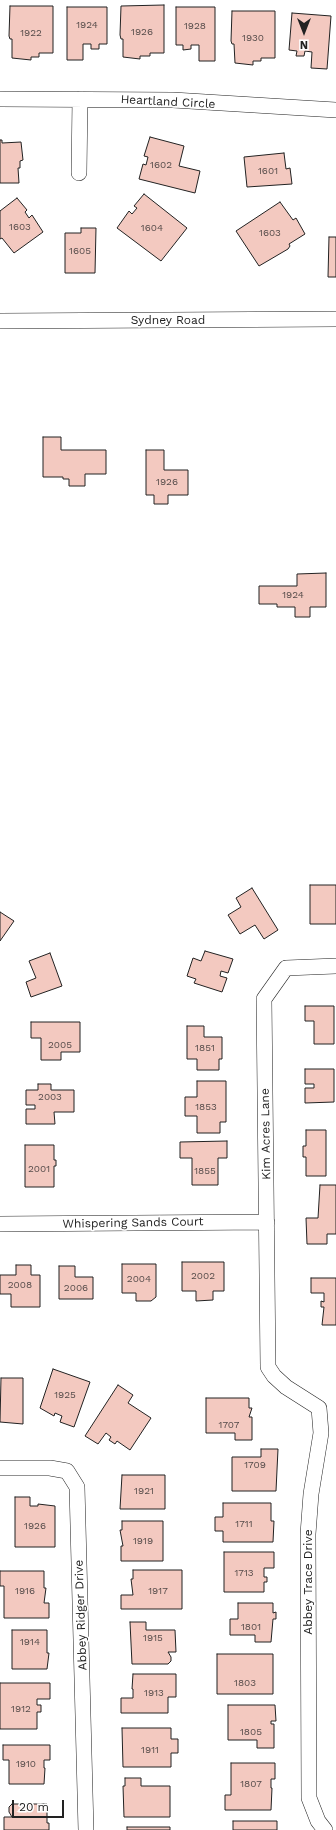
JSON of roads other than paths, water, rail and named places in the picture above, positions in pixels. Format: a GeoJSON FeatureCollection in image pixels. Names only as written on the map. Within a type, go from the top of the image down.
{"type":"FeatureCollection","features":[{"type":"Feature","properties":{"kind":"street","name":"Heartland Circle"},"geometry":{"type":"LineString","coordinates":[[0,99],[173,100],[233,105],[336,110]]}},
{"type":"Feature","properties":{"kind":"street"},"geometry":{"type":"LineString","coordinates":[[79,173],[80,99]]}},
{"type":"Feature","properties":{"kind":"street","name":"Sydney Road"},"geometry":{"type":"LineString","coordinates":[[0,321],[336,319]]}},
{"type":"Feature","properties":{"kind":"street","name":"Kim Acres Lane"},"geometry":{"type":"LineString","coordinates":[[268,1356],[264,1000],[286,968],[336,966]]}},
{"type":"Feature","properties":{"kind":"street","name":"Whispering Sands Court"},"geometry":{"type":"LineString","coordinates":[[0,1224],[266,1222]]}},
{"type":"Feature","properties":{"kind":"street","name":"Abbey Trace Drive"},"geometry":{"type":"LineString","coordinates":[[268,1356],[268,1367],[274,1376],[286,1387],[319,1408],[321,1433],[311,1494],[308,1534],[309,1798],[318,1821],[324,1830]]}},
{"type":"Feature","properties":{"kind":"street","name":"Abbey Ridger Drive"},"geometry":{"type":"LineString","coordinates":[[0,1468],[50,1468],[67,1471],[77,1487],[86,1830]]}}]}
